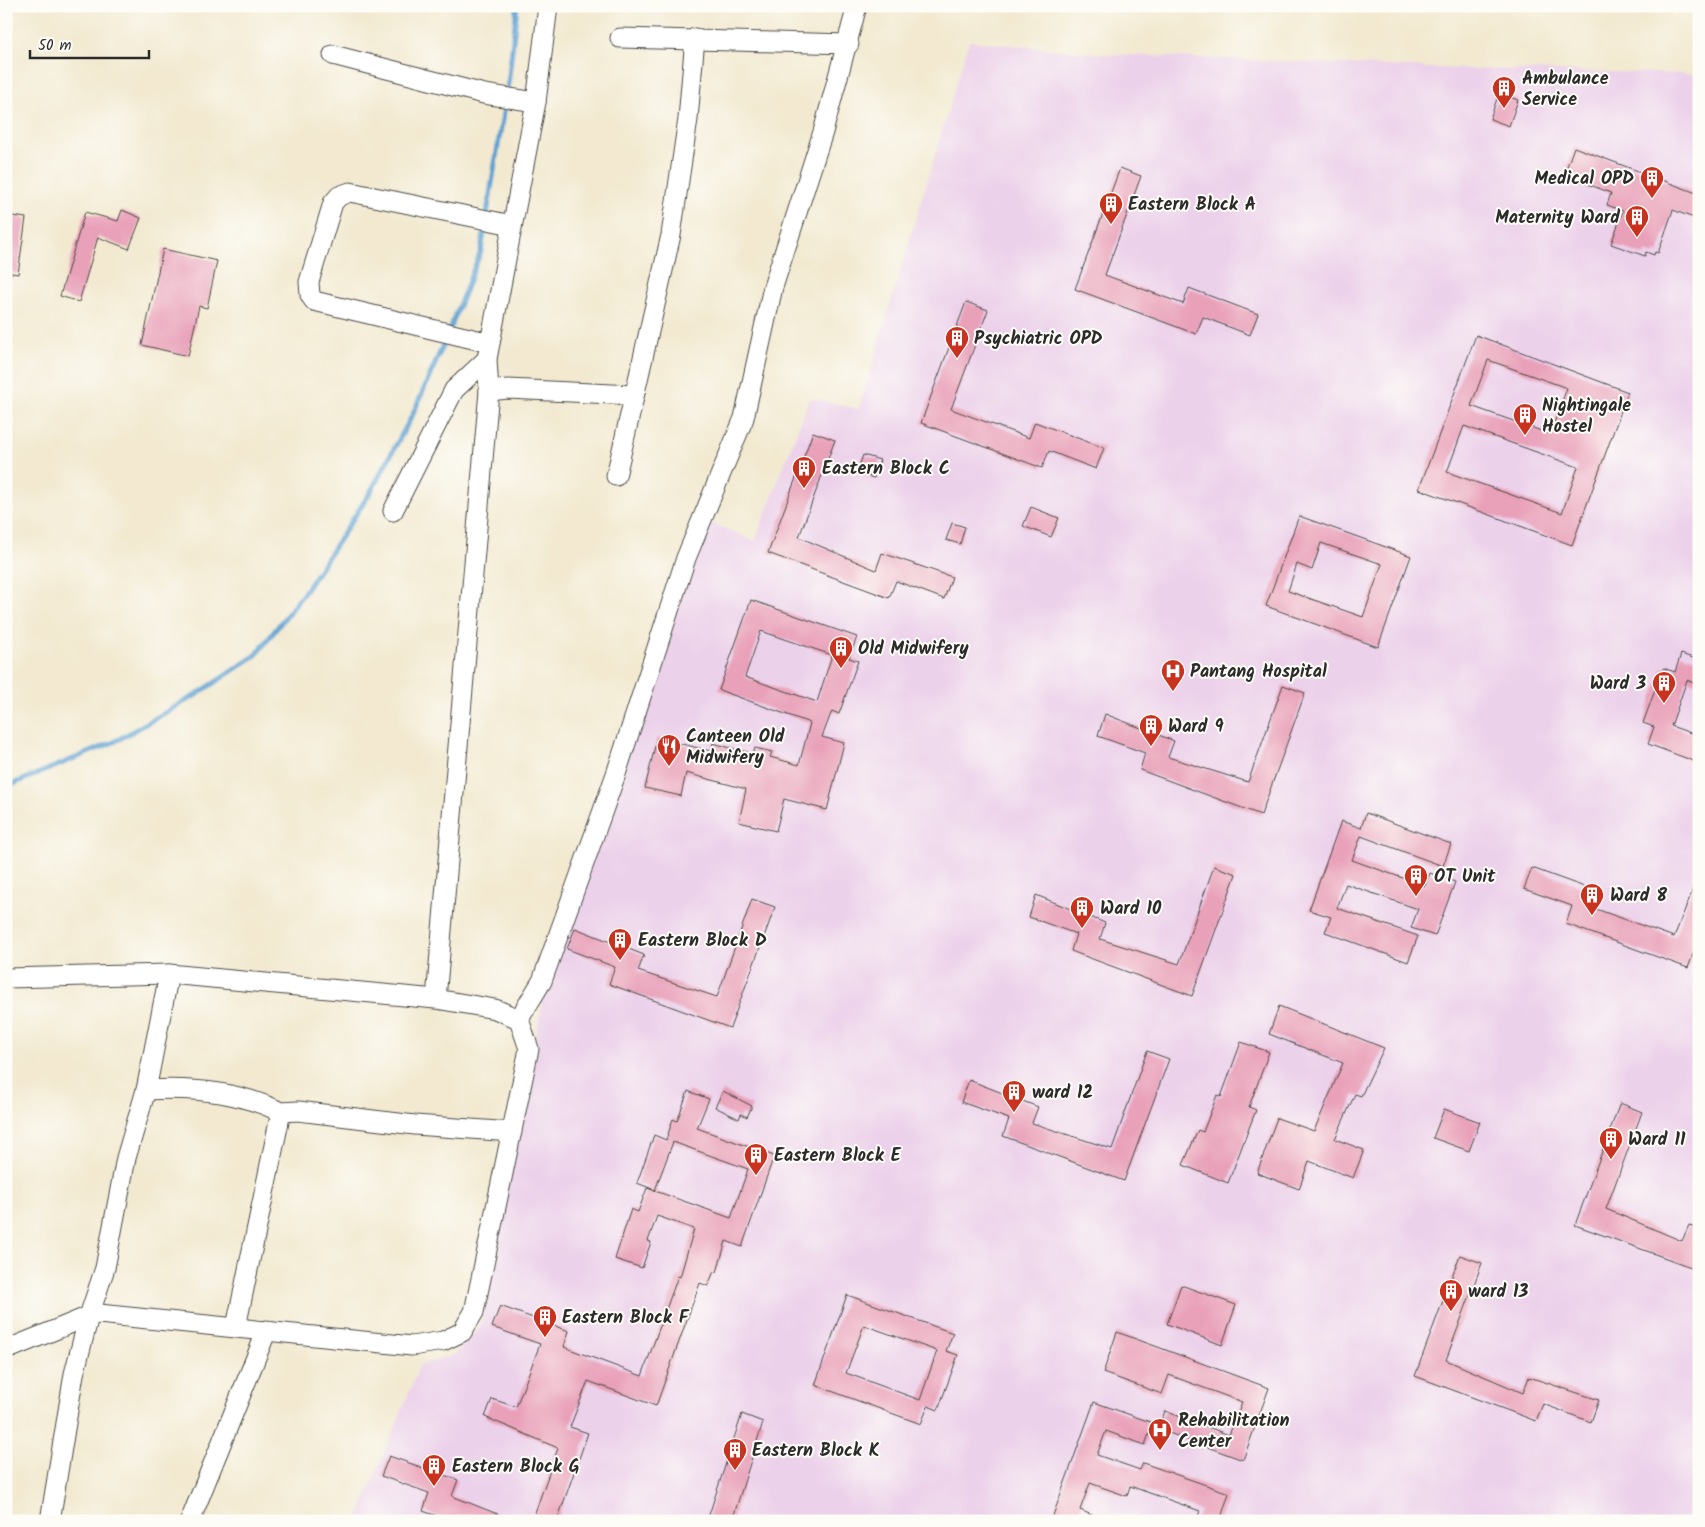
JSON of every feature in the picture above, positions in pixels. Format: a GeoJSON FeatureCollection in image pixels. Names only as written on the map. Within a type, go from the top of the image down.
{"type":"FeatureCollection","features":[{"type":"Feature","properties":{"kind":"street"},"geometry":{"type":"LineString","coordinates":[[436,999],[489,391],[489,351],[504,223],[536,102],[548,6]]}},
{"type":"Feature","properties":{"kind":"street"},"geometry":{"type":"LineString","coordinates":[[518,1019],[542,981],[616,774],[686,558],[744,418],[773,287],[849,44],[858,6]]}},
{"type":"Feature","properties":{"kind":"street"},"geometry":{"type":"LineString","coordinates":[[620,38],[695,38],[849,44]]}},
{"type":"Feature","properties":{"kind":"street"},"geometry":{"type":"LineString","coordinates":[[616,476],[676,208],[688,119],[695,38]]}},
{"type":"Feature","properties":{"kind":"street"},"geometry":{"type":"LineString","coordinates":[[333,55],[484,94],[536,102]]}},
{"type":"Feature","properties":{"kind":"street"},"geometry":{"type":"LineString","coordinates":[[489,351],[460,336],[440,330],[314,301],[310,294],[309,282],[333,203],[339,196],[350,192],[504,223]]}},
{"type":"Feature","properties":{"kind":"street"},"geometry":{"type":"LineString","coordinates":[[392,511],[454,390],[489,351]]}},
{"type":"Feature","properties":{"kind":"street"},"geometry":{"type":"LineString","coordinates":[[489,391],[508,389],[633,395]]}},
{"type":"Feature","properties":{"kind":"street"},"geometry":{"type":"LineString","coordinates":[[50,1521],[74,1374],[89,1316],[105,1268],[126,1158],[146,1090],[169,974]]}},
{"type":"Feature","properties":{"kind":"street"},"geometry":{"type":"LineString","coordinates":[[6,978],[169,974],[436,999],[495,1009],[518,1019],[529,1049],[474,1312],[462,1332],[443,1341],[412,1346],[99,1314],[89,1316],[6,1350]]}},
{"type":"Feature","properties":{"kind":"street"},"geometry":{"type":"LineString","coordinates":[[146,1090],[190,1090],[240,1096],[260,1102],[281,1112],[298,1111],[414,1125],[512,1132]]}},
{"type":"Feature","properties":{"kind":"street"},"geometry":{"type":"LineString","coordinates":[[236,1327],[281,1112]]}},
{"type":"Feature","properties":{"kind":"street"},"geometry":{"type":"LineString","coordinates":[[190,1521],[267,1330]]}},
{"type":"Feature","properties":{"kind":"shaded area","name":"Pantang Hospital"},"geometry":{"type":"Polygon","coordinates":[[[969,41],[1102,54],[1433,68],[1699,74],[1699,1521],[357,1521],[420,1365],[455,1355],[480,1326],[545,988],[706,521],[755,541],[810,398],[859,409],[969,41]]]}},
{"type":"Feature","properties":{"kind":"building","name":"Ambulance Service"},"geometry":{"type":"Polygon","coordinates":[[[1499,93],[1518,100],[1509,126],[1490,119],[1499,93]]]}},
{"type":"Feature","properties":{"kind":"building"},"geometry":{"type":"Polygon","coordinates":[[[1574,147],[1699,194],[1699,220],[1673,210],[1658,253],[1655,252],[1654,255],[1646,252],[1645,256],[1611,244],[1623,211],[1607,205],[1611,193],[1564,175],[1574,147]]]}},
{"type":"Feature","properties":{"kind":"building","name":"Eastern Block A"},"geometry":{"type":"Polygon","coordinates":[[[1120,168],[1141,176],[1105,275],[1183,304],[1189,288],[1258,314],[1250,335],[1203,317],[1196,334],[1075,289],[1120,168]]]}},
{"type":"Feature","properties":{"kind":"building"},"geometry":{"type":"Polygon","coordinates":[[[122,210],[141,218],[129,249],[98,237],[79,302],[60,296],[85,212],[118,221],[122,210]]]}},
{"type":"Feature","properties":{"kind":"building"},"geometry":{"type":"Polygon","coordinates":[[[6,215],[26,218],[18,274],[6,272],[6,215]]]}},
{"type":"Feature","properties":{"kind":"building"},"geometry":{"type":"Polygon","coordinates":[[[163,249],[217,261],[207,308],[199,306],[188,356],[142,345],[163,249]]]}},
{"type":"Feature","properties":{"kind":"building","name":"Psychiatric OPD"},"geometry":{"type":"Polygon","coordinates":[[[966,302],[988,310],[951,409],[1029,438],[1035,422],[1104,448],[1096,469],[1049,451],[1042,468],[921,423],[966,302]]]}},
{"type":"Feature","properties":{"kind":"building","name":"Nightingale Hostel"},"geometry":{"type":"Polygon","coordinates":[[[1476,335],[1628,392],[1572,545],[1419,489],[1476,335]],[[1488,360],[1471,406],[1550,434],[1567,388],[1488,360]],[[1464,426],[1447,472],[1562,513],[1578,467],[1464,426]]]}},
{"type":"Feature","properties":{"kind":"building","name":"Eastern Block C"},"geometry":{"type":"Polygon","coordinates":[[[813,432],[835,440],[799,537],[876,570],[882,553],[952,577],[944,599],[896,581],[889,598],[768,553],[813,432]]]}},
{"type":"Feature","properties":{"kind":"building"},"geometry":{"type":"Polygon","coordinates":[[[863,455],[880,460],[874,478],[857,473],[863,455]]]}},
{"type":"Feature","properties":{"kind":"building"},"geometry":{"type":"Polygon","coordinates":[[[1031,507],[1059,518],[1051,537],[1023,526],[1031,507]]]}},
{"type":"Feature","properties":{"kind":"building"},"geometry":{"type":"Polygon","coordinates":[[[1299,516],[1411,556],[1378,647],[1266,606],[1299,516]],[[1321,543],[1312,570],[1297,564],[1288,591],[1363,617],[1382,564],[1321,543]]]}},
{"type":"Feature","properties":{"kind":"building"},"geometry":{"type":"Polygon","coordinates":[[[952,523],[965,527],[960,544],[946,540],[952,523]]]}},
{"type":"Feature","properties":{"kind":"building"},"geometry":{"type":"Polygon","coordinates":[[[751,600],[857,637],[849,658],[858,661],[839,714],[832,711],[822,737],[844,743],[827,810],[784,799],[776,831],[739,822],[746,789],[686,773],[681,796],[645,788],[657,738],[711,751],[713,743],[753,754],[755,748],[772,752],[770,757],[799,765],[810,723],[719,690],[751,600]],[[761,631],[745,677],[817,702],[832,655],[761,631]]]}},
{"type":"Feature","properties":{"kind":"building","name":"Ward 3"},"geometry":{"type":"Polygon","coordinates":[[[1681,654],[1699,660],[1699,685],[1687,680],[1671,726],[1699,736],[1699,763],[1648,744],[1654,727],[1643,723],[1663,668],[1675,672],[1681,654]]]}},
{"type":"Feature","properties":{"kind":"building","name":"Ward 9"},"geometry":{"type":"Polygon","coordinates":[[[1283,685],[1305,693],[1261,815],[1140,770],[1145,753],[1098,736],[1105,714],[1174,741],[1168,757],[1248,782],[1283,685]]]}},
{"type":"Feature","properties":{"kind":"building","name":"OT Unit"},"geometry":{"type":"Polygon","coordinates":[[[1366,813],[1451,844],[1443,866],[1361,836],[1352,860],[1425,886],[1430,873],[1455,882],[1435,936],[1411,928],[1418,909],[1346,884],[1337,908],[1418,936],[1408,962],[1325,932],[1331,917],[1309,910],[1341,821],[1361,828],[1366,813]]]}},
{"type":"Feature","properties":{"kind":"building","name":"Ward 10"},"geometry":{"type":"Polygon","coordinates":[[[1214,866],[1236,874],[1192,996],[1071,951],[1076,934],[1029,917],[1036,895],[1105,923],[1100,939],[1179,964],[1214,866]]]}},
{"type":"Feature","properties":{"kind":"building","name":"Ward 8"},"geometry":{"type":"Polygon","coordinates":[[[1532,868],[1601,893],[1596,909],[1674,937],[1699,874],[1699,938],[1688,968],[1566,924],[1572,906],[1524,889],[1532,868]]]}},
{"type":"Feature","properties":{"kind":"building","name":"Eastern Block D"},"geometry":{"type":"Polygon","coordinates":[[[752,899],[775,907],[730,1028],[609,984],[615,967],[567,949],[575,928],[644,955],[638,971],[717,997],[752,899]]]}},
{"type":"Feature","properties":{"kind":"building"},"geometry":{"type":"Polygon","coordinates":[[[1279,1006],[1384,1048],[1361,1096],[1355,1094],[1335,1139],[1364,1150],[1353,1178],[1309,1161],[1299,1189],[1257,1173],[1277,1118],[1314,1131],[1343,1063],[1269,1034],[1279,1006]]]}},
{"type":"Feature","properties":{"kind":"building"},"geometry":{"type":"Polygon","coordinates":[[[1241,1042],[1269,1052],[1249,1107],[1256,1110],[1228,1183],[1183,1165],[1198,1130],[1203,1132],[1217,1095],[1221,1097],[1241,1042]]]}},
{"type":"Feature","properties":{"kind":"building","name":"ward 12"},"geometry":{"type":"Polygon","coordinates":[[[1147,1051],[1169,1059],[1124,1181],[1003,1136],[1009,1119],[961,1102],[969,1080],[1038,1107],[1032,1123],[1112,1149],[1147,1051]]]}},
{"type":"Feature","properties":{"kind":"building"},"geometry":{"type":"Polygon","coordinates":[[[688,1091],[709,1099],[697,1128],[774,1156],[742,1247],[726,1241],[717,1272],[714,1271],[708,1286],[700,1283],[656,1406],[588,1381],[570,1427],[588,1433],[557,1521],[532,1521],[558,1448],[485,1417],[492,1399],[516,1407],[540,1344],[492,1327],[500,1306],[569,1331],[564,1347],[642,1376],[678,1276],[680,1277],[694,1229],[657,1216],[648,1241],[651,1242],[642,1268],[615,1259],[631,1209],[638,1212],[647,1188],[731,1218],[748,1169],[673,1142],[655,1190],[637,1183],[654,1135],[666,1140],[673,1119],[677,1121],[688,1091]]]}},
{"type":"Feature","properties":{"kind":"building"},"geometry":{"type":"Polygon","coordinates":[[[723,1091],[752,1106],[747,1117],[741,1114],[739,1119],[715,1107],[723,1091]]]}},
{"type":"Feature","properties":{"kind":"building","name":"Ward 11"},"geometry":{"type":"Polygon","coordinates":[[[1620,1103],[1642,1112],[1606,1209],[1682,1241],[1689,1225],[1699,1228],[1699,1270],[1575,1225],[1620,1103]]]}},
{"type":"Feature","properties":{"kind":"building"},"geometry":{"type":"Polygon","coordinates":[[[1444,1109],[1480,1122],[1469,1151],[1433,1138],[1444,1109]]]}},
{"type":"Feature","properties":{"kind":"building","name":"ward 13"},"geometry":{"type":"Polygon","coordinates":[[[1460,1255],[1482,1263],[1446,1360],[1523,1393],[1529,1377],[1599,1400],[1591,1422],[1543,1404],[1536,1421],[1415,1376],[1460,1255]]]}},
{"type":"Feature","properties":{"kind":"building"},"geometry":{"type":"Polygon","coordinates":[[[1181,1285],[1236,1305],[1222,1345],[1167,1324],[1181,1285]]]}},
{"type":"Feature","properties":{"kind":"building"},"geometry":{"type":"Polygon","coordinates":[[[847,1295],[953,1333],[946,1351],[958,1355],[938,1410],[928,1406],[921,1424],[815,1385],[847,1295]],[[864,1325],[846,1373],[920,1400],[937,1351],[864,1325]]]}},
{"type":"Feature","properties":{"kind":"building"},"geometry":{"type":"Polygon","coordinates":[[[1117,1332],[1269,1388],[1243,1460],[1158,1429],[1165,1411],[1229,1435],[1242,1402],[1169,1375],[1162,1394],[1103,1373],[1117,1332]]]}},
{"type":"Feature","properties":{"kind":"building"},"geometry":{"type":"Polygon","coordinates":[[[1094,1402],[1153,1423],[1145,1445],[1106,1431],[1097,1455],[1140,1470],[1143,1463],[1229,1493],[1220,1521],[1196,1521],[1200,1511],[1130,1486],[1127,1496],[1090,1483],[1080,1510],[1106,1521],[1051,1521],[1094,1402]]]}},
{"type":"Feature","properties":{"kind":"building","name":"Eastern Block K"},"geometry":{"type":"Polygon","coordinates":[[[742,1414],[763,1422],[732,1521],[707,1521],[742,1414]]]}},
{"type":"Feature","properties":{"kind":"building","name":"Eastern Block G"},"geometry":{"type":"Polygon","coordinates":[[[389,1456],[458,1480],[452,1496],[515,1521],[451,1521],[423,1511],[429,1493],[381,1476],[389,1456]]]}},
{"type":"Feature","properties":{"kind":"waterway"},"geometry":{"type":"LineString","coordinates":[[507,93],[517,6]]}},
{"type":"Feature","properties":{"kind":"waterway"},"geometry":{"type":"LineString","coordinates":[[6,787],[114,742],[196,695],[256,655],[303,594],[370,493],[413,414],[445,341],[481,251],[505,102]]}},
{"type":"Feature","properties":{"kind":"place","name":"Ambulance Service"},"geometry":{"type":"Point","coordinates":[1504,109]}},
{"type":"Feature","properties":{"kind":"place","name":"Medical OPD"},"geometry":{"type":"Point","coordinates":[1652,199]}},
{"type":"Feature","properties":{"kind":"place","name":"Eastern Block A"},"geometry":{"type":"Point","coordinates":[1111,225]}},
{"type":"Feature","properties":{"kind":"place","name":"Maternity Ward"},"geometry":{"type":"Point","coordinates":[1637,238]}},
{"type":"Feature","properties":{"kind":"place","name":"Psychiatric OPD"},"geometry":{"type":"Point","coordinates":[957,359]}},
{"type":"Feature","properties":{"kind":"place","name":"Nightingale Hostel"},"geometry":{"type":"Point","coordinates":[1525,436]}},
{"type":"Feature","properties":{"kind":"place","name":"Eastern Block C"},"geometry":{"type":"Point","coordinates":[804,489]}},
{"type":"Feature","properties":{"kind":"place","name":"Old Midwifery"},"geometry":{"type":"Point","coordinates":[841,669]}},
{"type":"Feature","properties":{"kind":"place","name":"Pantang Hospital"},"geometry":{"type":"Point","coordinates":[1173,692]}},
{"type":"Feature","properties":{"kind":"place","name":"Ward 3"},"geometry":{"type":"Point","coordinates":[1664,704]}},
{"type":"Feature","properties":{"kind":"place","name":"Ward 9"},"geometry":{"type":"Point","coordinates":[1151,747]}},
{"type":"Feature","properties":{"kind":"place","name":"Canteen Old Midwifery"},"geometry":{"type":"Point","coordinates":[669,767]}},
{"type":"Feature","properties":{"kind":"place","name":"OT Unit"},"geometry":{"type":"Point","coordinates":[1416,897]}},
{"type":"Feature","properties":{"kind":"place","name":"Ward 8"},"geometry":{"type":"Point","coordinates":[1592,916]}},
{"type":"Feature","properties":{"kind":"place","name":"Ward 10"},"geometry":{"type":"Point","coordinates":[1082,929]}},
{"type":"Feature","properties":{"kind":"place","name":"Eastern Block D"},"geometry":{"type":"Point","coordinates":[620,961]}},
{"type":"Feature","properties":{"kind":"place","name":"ward 12"},"geometry":{"type":"Point","coordinates":[1014,1113]}},
{"type":"Feature","properties":{"kind":"place","name":"Ward 11"},"geometry":{"type":"Point","coordinates":[1611,1160]}},
{"type":"Feature","properties":{"kind":"place","name":"Eastern Block E"},"geometry":{"type":"Point","coordinates":[756,1176]}},
{"type":"Feature","properties":{"kind":"place","name":"ward 13"},"geometry":{"type":"Point","coordinates":[1451,1312]}},
{"type":"Feature","properties":{"kind":"place","name":"Eastern Block F"},"geometry":{"type":"Point","coordinates":[545,1338]}},
{"type":"Feature","properties":{"kind":"place","name":"Rehabilitation Center"},"geometry":{"type":"Point","coordinates":[1160,1451]}},
{"type":"Feature","properties":{"kind":"place","name":"Eastern Block K"},"geometry":{"type":"Point","coordinates":[735,1471]}},
{"type":"Feature","properties":{"kind":"place","name":"Eastern Block G"},"geometry":{"type":"Point","coordinates":[434,1487]}}]}
